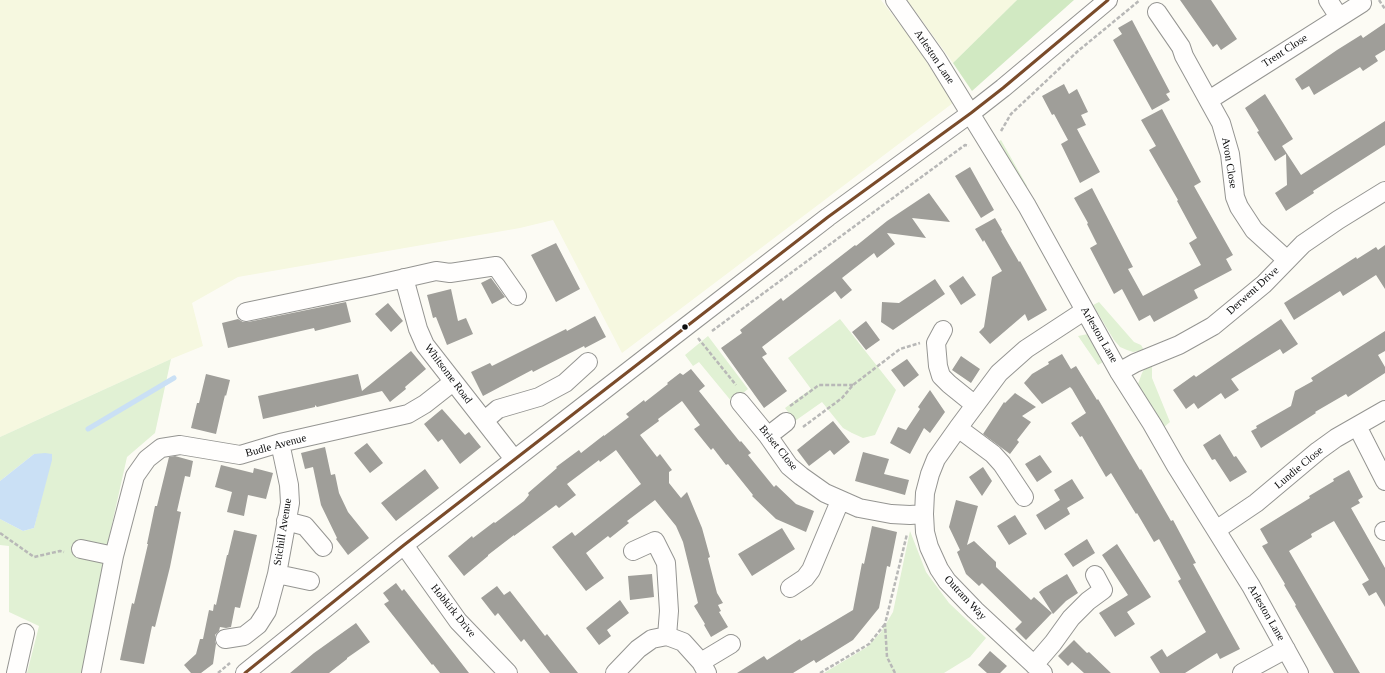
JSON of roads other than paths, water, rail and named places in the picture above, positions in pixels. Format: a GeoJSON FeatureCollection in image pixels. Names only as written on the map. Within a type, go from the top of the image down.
{"type":"FeatureCollection","features":[{"type":"Feature","properties":{"kind":"street","name":"Arleston Lane"},"geometry":{"type":"LineString","coordinates":[[895,0],[936,58],[1027,206],[1119,372],[1251,586],[1299,673]]}},
{"type":"Feature","properties":{"kind":"street"},"geometry":{"type":"LineString","coordinates":[[245,673],[514,459],[828,217],[971,113],[1108,0]]}},
{"type":"Feature","properties":{"kind":"street"},"geometry":{"type":"LineString","coordinates":[[1328,0],[1339,17]]}},
{"type":"Feature","properties":{"kind":"street","name":"Trent Close"},"geometry":{"type":"LineString","coordinates":[[1209,100],[1339,17],[1370,1]]}},
{"type":"Feature","properties":{"kind":"street","name":"Avon Close"},"geometry":{"type":"LineString","coordinates":[[1157,12],[1181,47],[1184,56],[1221,123],[1230,154],[1235,197],[1239,207],[1254,230],[1287,260]]}},
{"type":"Feature","properties":{"kind":"street","name":"Derwent Drive"},"geometry":{"type":"LineString","coordinates":[[1119,372],[1135,363],[1180,345],[1213,326],[1264,284],[1303,244],[1322,231],[1383,198]]}},
{"type":"Feature","properties":{"kind":"street"},"geometry":{"type":"LineString","coordinates":[[246,312],[436,271],[450,273],[496,266],[517,296]]}},
{"type":"Feature","properties":{"kind":"street","name":"Whitsome Road"},"geometry":{"type":"LineString","coordinates":[[404,278],[418,329],[425,345],[514,459]]}},
{"type":"Feature","properties":{"kind":"street","name":"Outram Way"},"geometry":{"type":"LineString","coordinates":[[1084,311],[1026,349],[1000,373],[936,459],[917,515],[925,532],[929,547],[939,569],[947,581],[975,610],[1038,669],[1071,618],[1088,601],[1104,590],[1096,575]]}},
{"type":"Feature","properties":{"kind":"street"},"geometry":{"type":"LineString","coordinates":[[939,336],[938,366],[941,376],[975,405]]}},
{"type":"Feature","properties":{"kind":"street"},"geometry":{"type":"LineString","coordinates":[[484,420],[498,409],[539,397],[565,383],[588,362]]}},
{"type":"Feature","properties":{"kind":"street","name":"Budle Avenue"},"geometry":{"type":"LineString","coordinates":[[91,673],[114,556],[135,476],[147,459],[161,448],[180,445],[240,455],[280,443],[408,414],[425,404],[453,382]]}},
{"type":"Feature","properties":{"kind":"street","name":"Briset Close"},"geometry":{"type":"LineString","coordinates":[[739,395],[789,466],[825,493],[840,501],[859,508],[891,514],[917,515]]}},
{"type":"Feature","properties":{"kind":"street","name":"Lundie Close"},"geometry":{"type":"LineString","coordinates":[[1216,530],[1256,503],[1318,451],[1385,410]]}},
{"type":"Feature","properties":{"kind":"street"},"geometry":{"type":"LineString","coordinates":[[768,436],[791,420]]}},
{"type":"Feature","properties":{"kind":"street"},"geometry":{"type":"LineString","coordinates":[[1357,426],[1385,481]]}},
{"type":"Feature","properties":{"kind":"street"},"geometry":{"type":"LineString","coordinates":[[958,428],[993,454],[1002,464],[1024,497]]}},
{"type":"Feature","properties":{"kind":"street","name":"Stichill Avenue"},"geometry":{"type":"LineString","coordinates":[[225,639],[244,636],[258,624],[267,611],[277,574],[290,503],[289,485],[280,443]]}},
{"type":"Feature","properties":{"kind":"street"},"geometry":{"type":"LineString","coordinates":[[790,588],[805,578],[811,570],[840,501]]}},
{"type":"Feature","properties":{"kind":"street"},"geometry":{"type":"LineString","coordinates":[[286,521],[305,526],[323,547]]}},
{"type":"Feature","properties":{"kind":"street"},"geometry":{"type":"LineString","coordinates":[[633,551],[655,541],[666,564],[669,611],[667,636]]}},
{"type":"Feature","properties":{"kind":"street","name":"Hobkirk Drive"},"geometry":{"type":"LineString","coordinates":[[404,546],[458,621],[508,673]]}},
{"type":"Feature","properties":{"kind":"street"},"geometry":{"type":"LineString","coordinates":[[74,551],[114,556]]}},
{"type":"Feature","properties":{"kind":"street","name":"Stichill Avenue"},"geometry":{"type":"LineString","coordinates":[[277,574],[310,582]]}},
{"type":"Feature","properties":{"kind":"street"},"geometry":{"type":"LineString","coordinates":[[16,673],[25,633]]}},
{"type":"Feature","properties":{"kind":"street"},"geometry":{"type":"LineString","coordinates":[[615,673],[638,649],[652,639],[667,636],[684,642],[704,668],[731,644]]}},
{"type":"Feature","properties":{"kind":"street"},"geometry":{"type":"LineString","coordinates":[[1242,673],[1286,649]]}},
{"type":"Feature","properties":{"kind":"water"},"geometry":{"type":"Polygon","coordinates":[[[34,454],[52,454],[52,460],[34,528],[23,531],[0,519],[0,481],[34,454]]]}},
{"type":"Feature","properties":{"kind":"waterway"},"geometry":{"type":"LineString","coordinates":[[88,429],[174,378]]}}]}
